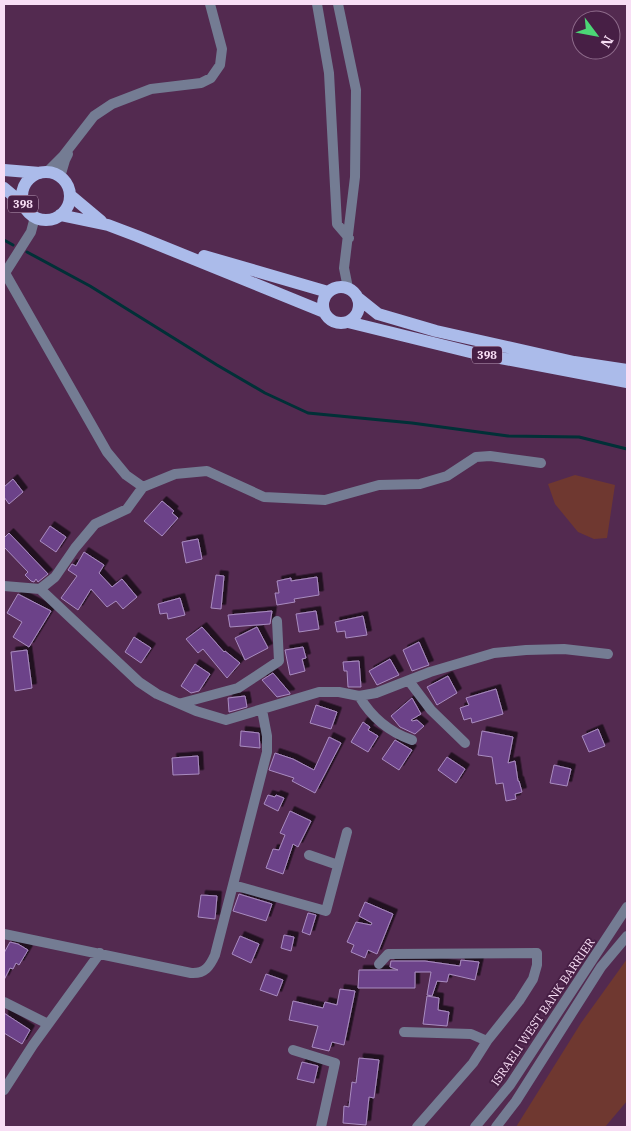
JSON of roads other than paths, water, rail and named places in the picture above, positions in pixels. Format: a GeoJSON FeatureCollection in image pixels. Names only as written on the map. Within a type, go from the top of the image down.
{"type":"FeatureCollection","features":[{"type":"Feature","properties":{"kind":"main road"},"geometry":{"type":"LineString","coordinates":[[4,170],[44,172],[60,177]]}},
{"type":"Feature","properties":{"kind":"main road","name":"398"},"geometry":{"type":"LineString","coordinates":[[44,172],[33,176],[23,188],[23,204],[26,210],[34,217],[46,220],[60,215],[108,225],[324,312],[334,322],[348,322],[475,347],[627,382]]}},
{"type":"Feature","properties":{"kind":"main road","name":"398"},"geometry":{"type":"LineString","coordinates":[[60,177],[68,188],[70,195],[108,225]]}},
{"type":"Feature","properties":{"kind":"main road","name":"398"},"geometry":{"type":"LineString","coordinates":[[4,188],[23,204]]}},
{"type":"Feature","properties":{"kind":"main road"},"geometry":{"type":"LineString","coordinates":[[60,215],[69,203],[70,195]]}},
{"type":"Feature","properties":{"kind":"main road","name":"398"},"geometry":{"type":"LineString","coordinates":[[137,236],[328,292],[334,288],[348,288],[378,314],[475,347],[627,370]]}},
{"type":"Feature","properties":{"kind":"main road"},"geometry":{"type":"LineString","coordinates":[[324,312],[324,298],[328,292]]}},
{"type":"Feature","properties":{"kind":"main road"},"geometry":{"type":"LineString","coordinates":[[348,322],[358,312],[360,305],[358,298]]}},
{"type":"Feature","properties":{"kind":"street"},"geometry":{"type":"LineString","coordinates":[[44,172],[63,156],[94,116],[112,104],[151,89],[201,83],[211,78],[220,65],[222,50],[210,4]]}},
{"type":"Feature","properties":{"kind":"street"},"geometry":{"type":"LineString","coordinates":[[317,4],[329,73],[337,224],[349,238]]}},
{"type":"Feature","properties":{"kind":"street"},"geometry":{"type":"LineString","coordinates":[[338,4],[356,90],[355,177],[344,268],[348,288]]}},
{"type":"Feature","properties":{"kind":"street"},"geometry":{"type":"LineString","coordinates":[[60,177],[65,160],[79,138],[112,104]]}},
{"type":"Feature","properties":{"kind":"street"},"geometry":{"type":"LineString","coordinates":[[34,217],[31,232],[4,273],[107,452],[126,475],[143,487]]}},
{"type":"Feature","properties":{"kind":"street"},"geometry":{"type":"LineString","coordinates":[[40,589],[55,577],[75,548],[95,524],[127,509],[143,487],[175,474],[207,471],[264,497],[325,500],[379,485],[420,484],[447,476],[476,457],[490,456],[541,463]]}},
{"type":"Feature","properties":{"kind":"street"},"geometry":{"type":"LineString","coordinates":[[4,586],[40,589],[139,682],[157,694],[196,711],[226,720],[319,692],[340,692],[359,696],[376,693],[430,672],[494,653],[564,649],[608,654]]}},
{"type":"Feature","properties":{"kind":"street"},"geometry":{"type":"LineString","coordinates":[[182,704],[238,688],[280,661],[277,621]]}},
{"type":"Feature","properties":{"kind":"street"},"geometry":{"type":"LineString","coordinates":[[409,681],[431,710],[465,743]]}},
{"type":"Feature","properties":{"kind":"street"},"geometry":{"type":"LineString","coordinates":[[359,696],[366,708],[386,728],[412,740]]}},
{"type":"Feature","properties":{"kind":"street"},"geometry":{"type":"LineString","coordinates":[[4,934],[191,973],[205,971],[216,955],[267,752],[267,736],[262,710]]}},
{"type":"Feature","properties":{"kind":"street"},"geometry":{"type":"LineString","coordinates":[[233,885],[326,911],[347,832]]}},
{"type":"Feature","properties":{"kind":"street"},"geometry":{"type":"LineString","coordinates":[[309,855],[338,865]]}},
{"type":"Feature","properties":{"kind":"street","name":"ISRAELI WEST BANK BARRIER"},"geometry":{"type":"LineString","coordinates":[[475,1127],[510,1085],[627,908]]}},
{"type":"Feature","properties":{"kind":"street"},"geometry":{"type":"LineString","coordinates":[[496,1127],[516,1101],[600,966],[627,936]]}},
{"type":"Feature","properties":{"kind":"street"},"geometry":{"type":"LineString","coordinates":[[4,1090],[48,1024],[100,953]]}},
{"type":"Feature","properties":{"kind":"street"},"geometry":{"type":"LineString","coordinates":[[379,964],[388,954],[537,953],[537,965],[532,979],[519,1001],[487,1041],[473,1063],[417,1127]]}},
{"type":"Feature","properties":{"kind":"street"},"geometry":{"type":"LineString","coordinates":[[4,1002],[48,1024]]}},
{"type":"Feature","properties":{"kind":"street"},"geometry":{"type":"LineString","coordinates":[[404,1032],[471,1034],[487,1041]]}},
{"type":"Feature","properties":{"kind":"street"},"geometry":{"type":"LineString","coordinates":[[294,1050],[335,1063],[321,1127]]}},
{"type":"Feature","properties":{"kind":"waterway"},"geometry":{"type":"LineString","coordinates":[[4,240],[13,245]]}},
{"type":"Feature","properties":{"kind":"waterway"},"geometry":{"type":"LineString","coordinates":[[27,252],[90,286],[265,393],[308,413],[412,423],[508,436],[579,437],[627,449]]}}]}
